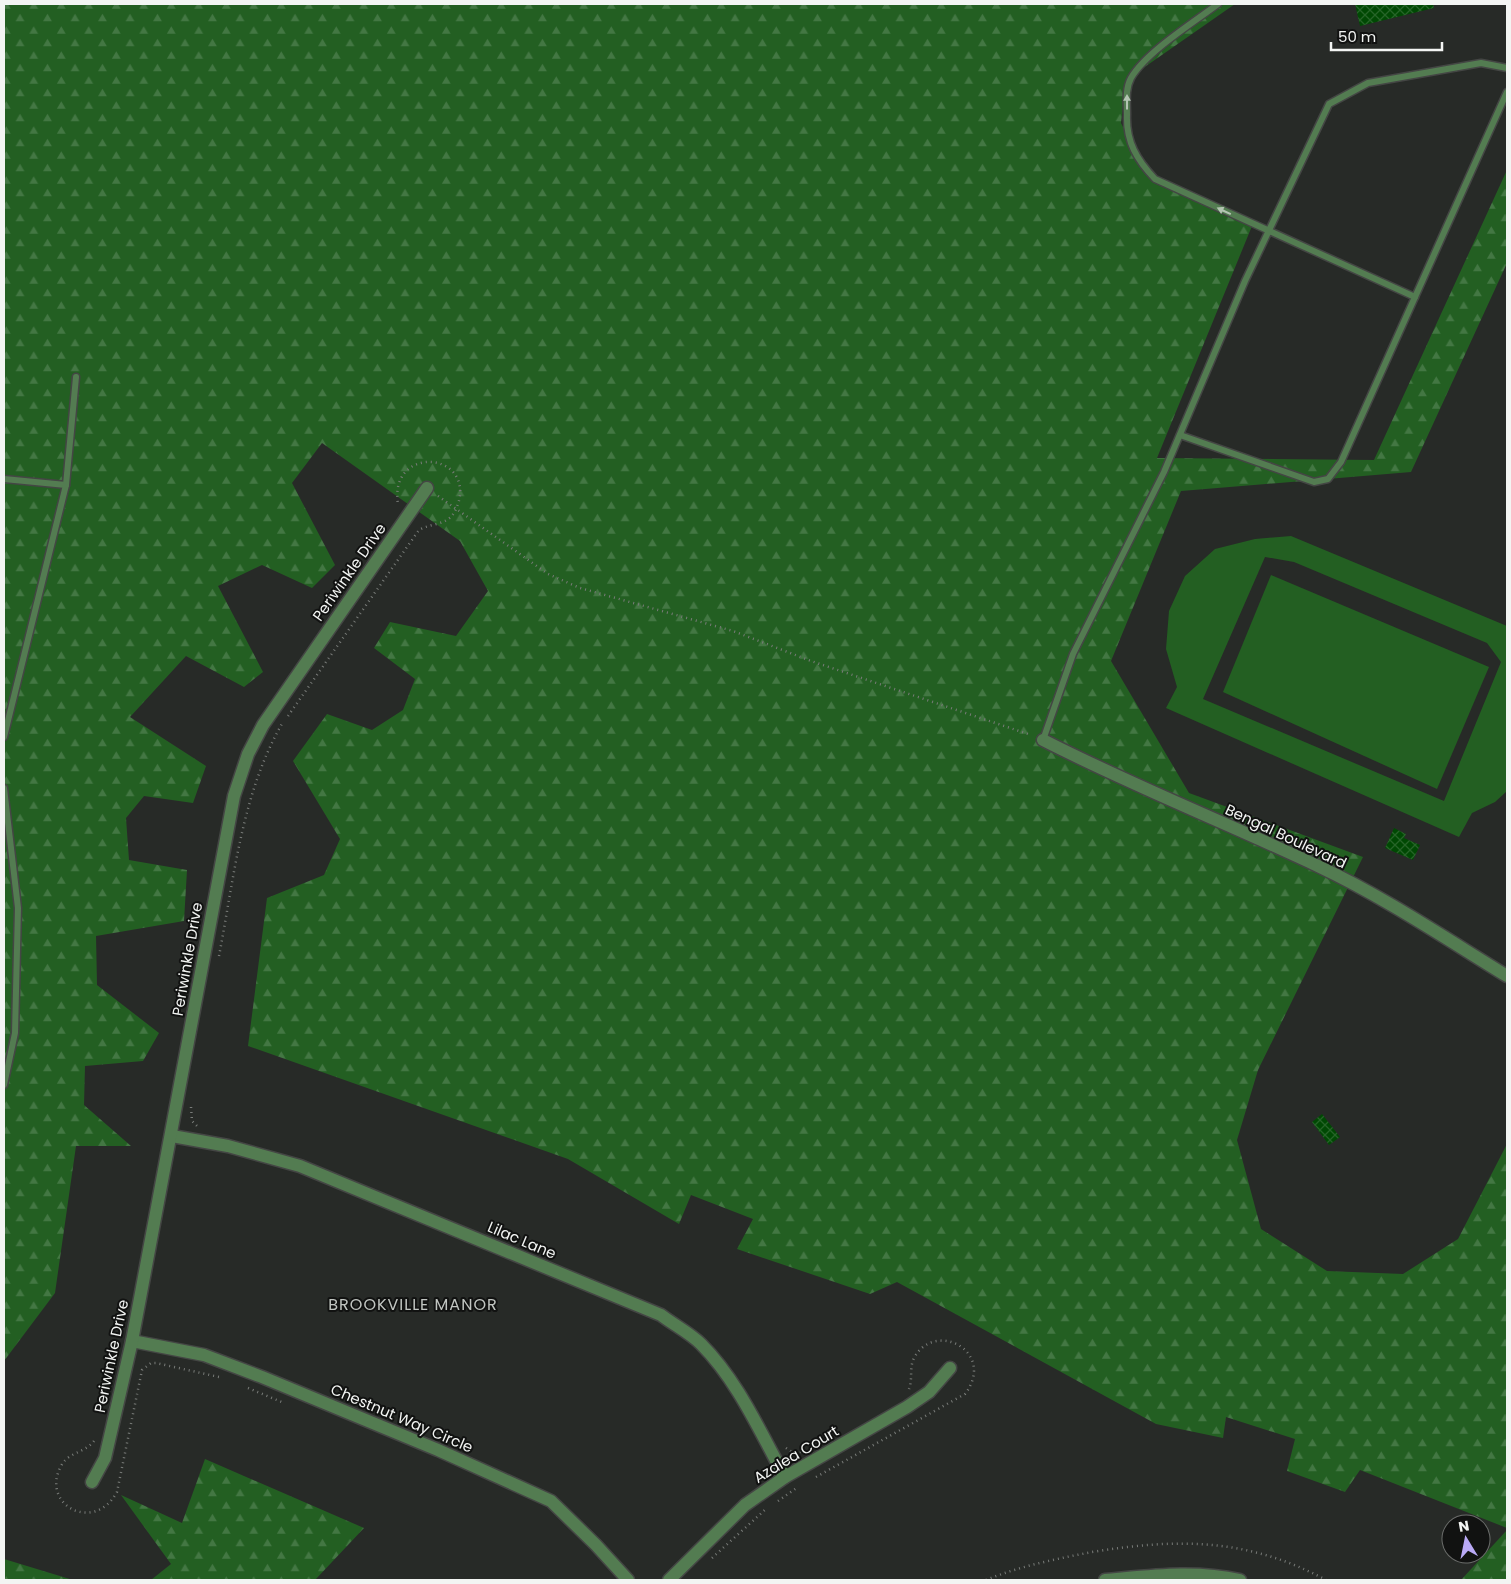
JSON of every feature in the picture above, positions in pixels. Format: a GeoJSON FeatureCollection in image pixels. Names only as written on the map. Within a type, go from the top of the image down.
{"type":"FeatureCollection","features":[{"type":"Feature","properties":{"kind":"street","name":"Periwinkle Drive"},"geometry":{"type":"LineString","coordinates":[[92,1482],[105,1458],[132,1340],[172,1136],[221,859],[234,796],[248,754],[263,725],[427,488]]}},
{"type":"Feature","properties":{"kind":"street","name":"Bengal Boulevard"},"geometry":{"type":"LineString","coordinates":[[1043,740],[1111,774],[1319,866],[1406,913],[1507,976]]}},
{"type":"Feature","properties":{"kind":"street","name":"Lilac Lane"},"geometry":{"type":"LineString","coordinates":[[172,1136],[228,1146],[300,1166],[661,1316],[700,1343],[717,1361],[736,1389],[785,1477]]}},
{"type":"Feature","properties":{"kind":"street","name":"Chestnut Way Circle"},"geometry":{"type":"LineString","coordinates":[[132,1340],[204,1355],[262,1377],[438,1450],[551,1501],[596,1545],[628,1580]]}},
{"type":"Feature","properties":{"kind":"street","name":"Azalea Court"},"geometry":{"type":"LineString","coordinates":[[668,1580],[745,1505],[785,1477],[907,1407],[929,1392],[950,1368]]}},
{"type":"Feature","properties":{"kind":"street"},"geometry":{"type":"LineString","coordinates":[[1105,1580],[1222,1576],[1240,1580]]}},
{"type":"Feature","properties":{"kind":"lane"},"geometry":{"type":"LineString","coordinates":[[1218,4],[1149,56],[1131,78],[1127,92],[1129,141],[1140,163],[1155,179],[1268,232],[1416,297]]}},
{"type":"Feature","properties":{"kind":"lane"},"geometry":{"type":"LineString","coordinates":[[1043,740],[1073,654],[1159,481],[1245,281],[1329,104],[1368,83],[1481,63],[1507,68]]}},
{"type":"Feature","properties":{"kind":"lane"},"geometry":{"type":"LineString","coordinates":[[1180,435],[1314,482],[1328,479],[1342,462],[1507,92]]}},
{"type":"Feature","properties":{"kind":"lane"},"geometry":{"type":"LineString","coordinates":[[4,737],[66,485],[76,377]]}},
{"type":"Feature","properties":{"kind":"lane"},"geometry":{"type":"LineString","coordinates":[[4,479],[66,485]]}},
{"type":"Feature","properties":{"kind":"lane"},"geometry":{"type":"LineString","coordinates":[[4,788],[18,908],[15,1033],[4,1085]]}},
{"type":"Feature","properties":{"kind":"path"},"geometry":{"type":"LineString","coordinates":[[219,957],[252,791],[267,751],[283,722],[419,530],[444,522],[452,516],[459,503],[460,490],[456,477],[452,471],[436,462],[422,462],[409,467],[402,475],[397,493],[399,507]]}},
{"type":"Feature","properties":{"kind":"path"},"geometry":{"type":"LineString","coordinates":[[427,488],[548,574],[580,588],[733,631],[811,661],[1043,740]]}},
{"type":"Feature","properties":{"kind":"path"},"geometry":{"type":"LineString","coordinates":[[192,1100],[192,1121],[200,1127]]}},
{"type":"Feature","properties":{"kind":"path"},"geometry":{"type":"LineString","coordinates":[[812,1478],[965,1394],[974,1380],[974,1363],[970,1355],[965,1348],[950,1341],[930,1343],[913,1360],[908,1391]]}},
{"type":"Feature","properties":{"kind":"path"},"geometry":{"type":"LineString","coordinates":[[97,1438],[90,1447],[68,1456],[61,1465],[56,1480],[59,1498],[74,1511],[90,1514],[98,1512],[109,1505],[117,1492],[140,1375],[146,1366],[156,1363],[220,1377]]}},
{"type":"Feature","properties":{"kind":"path"},"geometry":{"type":"LineString","coordinates":[[242,1386],[289,1404]]}},
{"type":"Feature","properties":{"kind":"path"},"geometry":{"type":"LineString","coordinates":[[784,1446],[792,1452],[806,1449]]}},
{"type":"Feature","properties":{"kind":"path"},"geometry":{"type":"LineString","coordinates":[[708,1562],[767,1508],[805,1482]]}},
{"type":"Feature","properties":{"kind":"path"},"geometry":{"type":"LineString","coordinates":[[986,1580],[1016,1569],[1065,1557],[1168,1542],[1219,1545],[1264,1555],[1300,1567],[1326,1580]]}},
{"type":"Feature","properties":{"kind":"green space"},"geometry":{"type":"Polygon","coordinates":[[[4,4],[1235,4],[1126,80],[1121,123],[1145,171],[1252,226],[1157,458],[1374,460],[1507,170],[1507,263],[1411,472],[1181,491],[1111,661],[1189,793],[1363,857],[1258,1070],[1237,1140],[1261,1229],[1327,1271],[1403,1274],[1458,1239],[1507,1144],[1507,1528],[1491,1522],[1491,1514],[1472,1514],[1360,1470],[1345,1492],[1287,1471],[1295,1439],[1226,1417],[1223,1438],[1156,1424],[897,1282],[870,1294],[737,1249],[753,1219],[691,1195],[679,1224],[568,1159],[248,1046],[267,898],[324,875],[340,839],[293,761],[327,714],[372,730],[403,710],[415,679],[374,648],[390,622],[456,636],[488,591],[460,541],[322,443],[292,483],[335,565],[312,588],[262,565],[218,586],[263,672],[244,687],[186,656],[130,717],[206,766],[193,803],[144,796],[126,818],[129,860],[187,870],[184,921],[96,936],[97,985],[159,1033],[143,1061],[85,1066],[84,1105],[131,1146],[76,1146],[55,1293],[4,1361],[4,4]]]}},
{"type":"Feature","properties":{"kind":"green space"},"geometry":{"type":"Polygon","coordinates":[[[1291,536],[1507,626],[1507,791],[1495,802],[1472,813],[1459,837],[1166,708],[1177,687],[1166,649],[1169,611],[1185,576],[1215,549],[1255,539],[1291,536]],[[1265,557],[1203,699],[1444,801],[1501,662],[1487,643],[1294,562],[1265,557]]]}},
{"type":"Feature","properties":{"kind":"green space"},"geometry":{"type":"Polygon","coordinates":[[[1271,575],[1489,667],[1437,789],[1223,692],[1271,575]]]}},
{"type":"Feature","properties":{"kind":"green space"},"geometry":{"type":"Polygon","coordinates":[[[205,1459],[364,1528],[315,1580],[151,1580],[171,1564],[121,1495],[182,1523],[205,1459]]]}},
{"type":"Feature","properties":{"kind":"green space"},"geometry":{"type":"Polygon","coordinates":[[[1507,1530],[1507,1580],[1461,1580],[1476,1564],[1491,1564],[1491,1547],[1507,1530]]]}},
{"type":"Feature","properties":{"kind":"green space"},"geometry":{"type":"Polygon","coordinates":[[[4,1559],[73,1580],[4,1580],[4,1559]]]}},
{"type":"Feature","properties":{"kind":"building"},"geometry":{"type":"Polygon","coordinates":[[[1355,4],[1433,4],[1434,8],[1360,26],[1355,4]]]}},
{"type":"Feature","properties":{"kind":"building"},"geometry":{"type":"Polygon","coordinates":[[[1394,828],[1406,834],[1404,838],[1420,845],[1413,860],[1385,848],[1394,828]]]}},
{"type":"Feature","properties":{"kind":"building"},"geometry":{"type":"Polygon","coordinates":[[[1322,1114],[1340,1137],[1329,1145],[1312,1122],[1322,1114]]]}},
{"type":"Feature","properties":{"kind":"district","name":"BROOKVILLE MANOR"},"geometry":{"type":"Point","coordinates":[413,1304]}}]}
